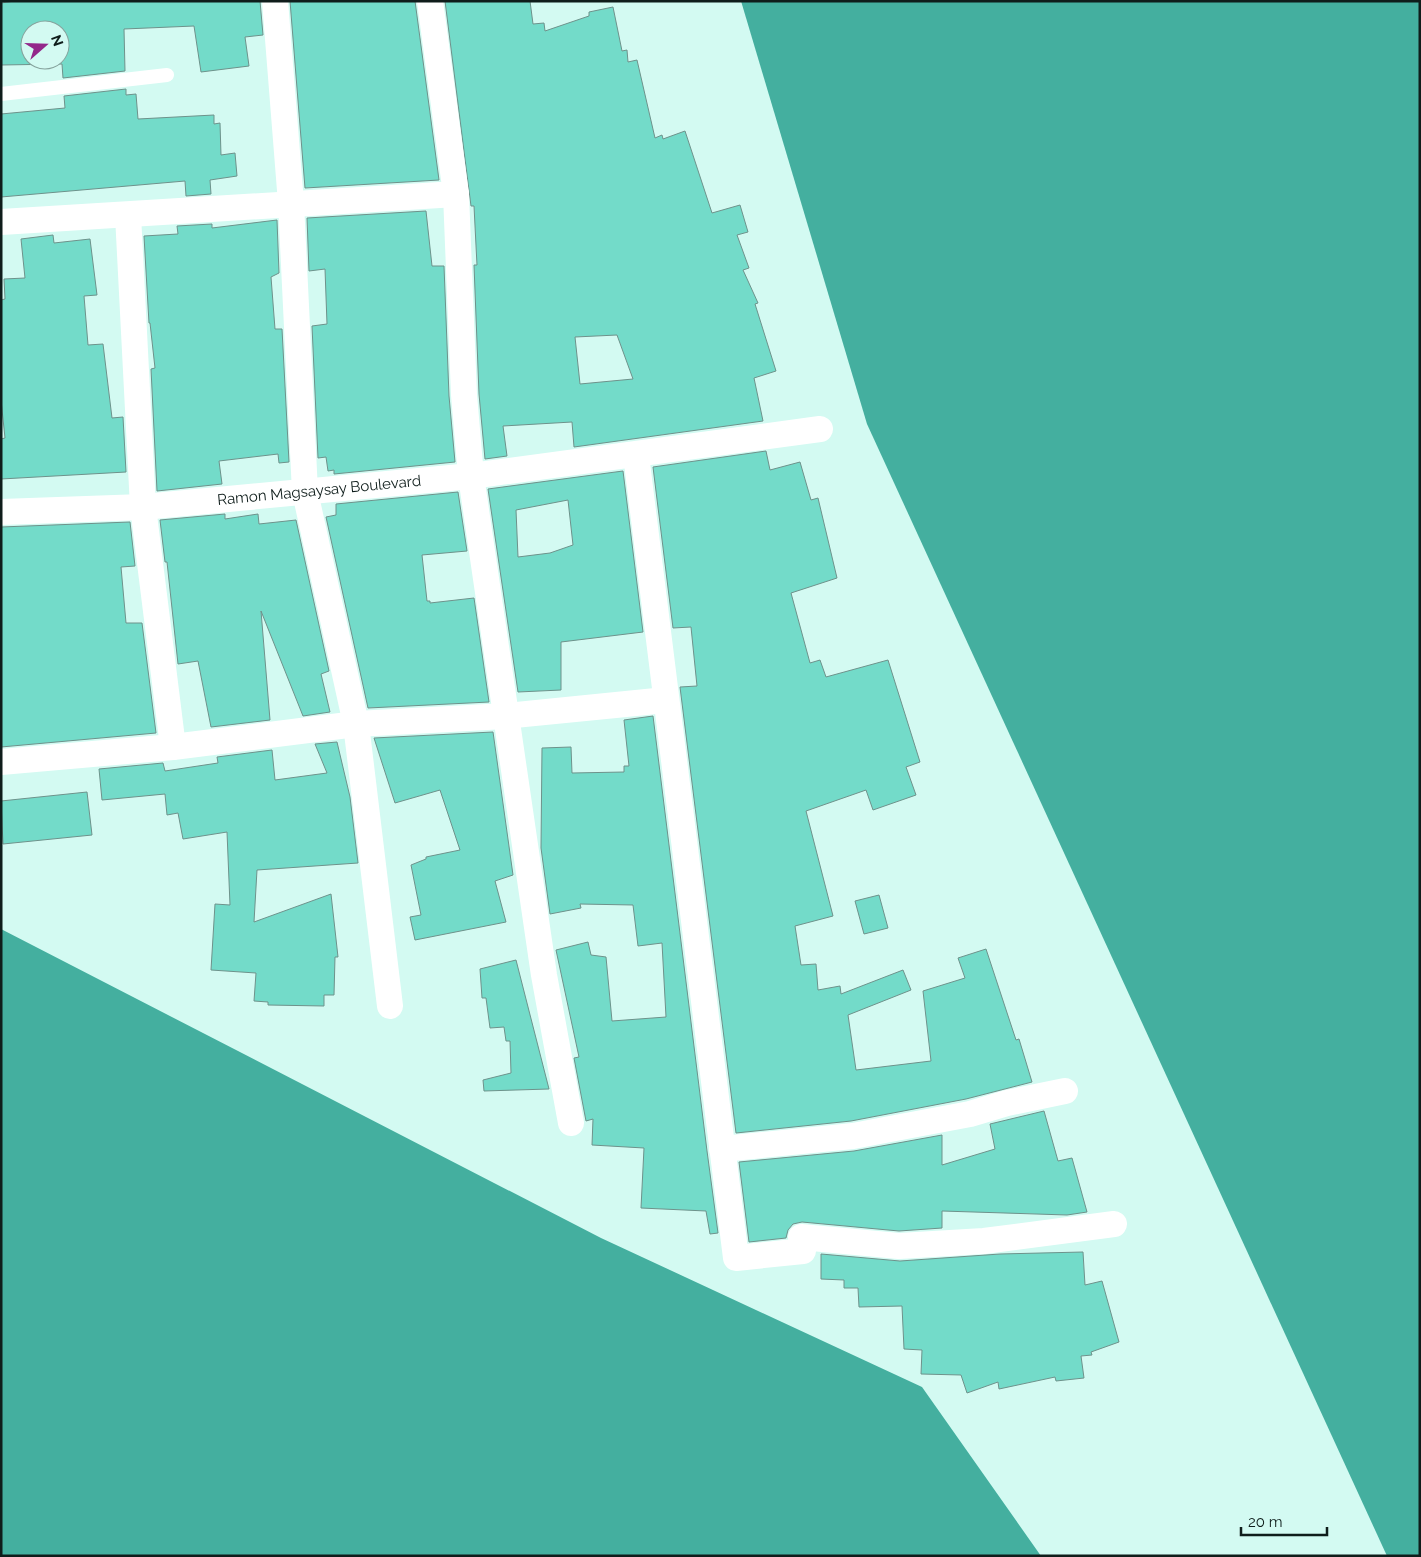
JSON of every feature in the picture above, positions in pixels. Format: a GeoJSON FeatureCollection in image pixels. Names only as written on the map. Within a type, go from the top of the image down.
{"type":"FeatureCollection","features":[{"type":"Feature","properties":{"kind":"street"},"geometry":{"type":"LineString","coordinates":[[275,1],[291,203],[305,492],[356,724],[390,1006]]}},
{"type":"Feature","properties":{"kind":"street"},"geometry":{"type":"LineString","coordinates":[[430,1],[456,194],[464,395],[471,476],[544,976],[571,1124]]}},
{"type":"Feature","properties":{"kind":"street"},"geometry":{"type":"LineString","coordinates":[[1,222],[456,194]]}},
{"type":"Feature","properties":{"kind":"street"},"geometry":{"type":"LineString","coordinates":[[128,215],[143,507],[173,746]]}},
{"type":"Feature","properties":{"kind":"street","name":"Ramon Magsaysay Boulevard"},"geometry":{"type":"LineString","coordinates":[[1,512],[143,507],[471,476],[820,429]]}},
{"type":"Feature","properties":{"kind":"street"},"geometry":{"type":"LineString","coordinates":[[636,455],[736,1258],[803,1251],[801,1237],[899,1246],[984,1241],[1114,1224]]}},
{"type":"Feature","properties":{"kind":"street"},"geometry":{"type":"LineString","coordinates":[[1,762],[173,746],[356,724],[506,716],[666,700]]}},
{"type":"Feature","properties":{"kind":"street"},"geometry":{"type":"LineString","coordinates":[[722,1149],[853,1136],[970,1114],[1006,1103],[1065,1091]]}},
{"type":"Feature","properties":{"kind":"lane"},"geometry":{"type":"LineString","coordinates":[[1,94],[167,74]]}},
{"type":"Feature","properties":{"kind":"shaded area"},"geometry":{"type":"Polygon","coordinates":[[[741,1],[1420,1],[1420,1556],[1387,1556],[867,424],[741,1]]]}},
{"type":"Feature","properties":{"kind":"shaded area"},"geometry":{"type":"Polygon","coordinates":[[[1,929],[601,1238],[922,1387],[1041,1556],[1,1556],[1,929]]]}},
{"type":"Feature","properties":{"kind":"building"},"geometry":{"type":"Polygon","coordinates":[[[15,1],[260,1],[263,35],[245,37],[249,66],[201,72],[194,26],[124,29],[125,71],[63,78],[62,70],[70,70],[70,20],[20,20],[20,65],[1,65],[1,3],[15,1]]]}},
{"type":"Feature","properties":{"kind":"building"},"geometry":{"type":"Polygon","coordinates":[[[290,1],[415,1],[439,180],[305,188],[290,1]]]}},
{"type":"Feature","properties":{"kind":"building"},"geometry":{"type":"Polygon","coordinates":[[[445,1],[530,1],[533,24],[544,23],[545,31],[589,16],[589,12],[613,7],[622,51],[627,50],[628,62],[637,60],[655,138],[662,135],[663,139],[685,131],[712,213],[740,205],[748,232],[737,235],[749,268],[743,270],[758,303],[755,304],[776,371],[754,378],[763,421],[574,447],[572,422],[503,426],[507,456],[485,459],[479,394],[474,265],[477,265],[474,206],[471,206],[445,1]],[[617,335],[575,337],[580,384],[633,379],[617,335]]]}},
{"type":"Feature","properties":{"kind":"building"},"geometry":{"type":"Polygon","coordinates":[[[126,89],[126,95],[136,94],[138,119],[214,115],[214,124],[220,123],[221,155],[235,153],[237,176],[210,180],[211,194],[186,196],[185,181],[1,197],[1,114],[65,108],[64,96],[126,89]]]}},
{"type":"Feature","properties":{"kind":"building"},"geometry":{"type":"Polygon","coordinates":[[[426,211],[432,266],[444,266],[449,396],[455,462],[334,474],[334,470],[328,471],[326,457],[318,458],[312,326],[327,324],[325,269],[309,271],[307,218],[426,211]]]}},
{"type":"Feature","properties":{"kind":"building"},"geometry":{"type":"Polygon","coordinates":[[[277,220],[279,273],[271,277],[275,329],[282,329],[289,462],[279,463],[278,454],[219,461],[222,484],[157,491],[151,369],[155,368],[149,323],[144,236],[178,234],[177,226],[212,224],[212,228],[277,220]]]}},
{"type":"Feature","properties":{"kind":"building"},"geometry":{"type":"Polygon","coordinates":[[[53,235],[54,243],[90,239],[97,295],[84,296],[88,345],[103,344],[112,418],[123,417],[126,472],[1,479],[1,439],[5,438],[1,400],[1,300],[5,299],[4,279],[25,278],[21,239],[53,235]]]}},
{"type":"Feature","properties":{"kind":"building"},"geometry":{"type":"Polygon","coordinates":[[[766,451],[770,470],[800,462],[811,500],[818,498],[837,578],[791,593],[810,663],[820,660],[826,677],[888,660],[920,762],[906,767],[916,795],[873,810],[866,790],[806,811],[833,916],[795,926],[801,965],[816,964],[818,990],[840,986],[841,994],[903,970],[911,990],[848,1015],[856,1070],[931,1061],[923,991],[965,978],[958,958],[986,949],[1016,1040],[1019,1039],[1032,1082],[966,1099],[851,1121],[736,1133],[680,687],[697,686],[691,627],[673,628],[653,467],[766,451]]]}},
{"type":"Feature","properties":{"kind":"building"},"geometry":{"type":"Polygon","coordinates":[[[623,471],[643,632],[561,642],[561,690],[518,692],[488,489],[623,471]],[[568,500],[516,510],[518,557],[550,553],[573,545],[568,500]]]}},
{"type":"Feature","properties":{"kind":"building"},"geometry":{"type":"Polygon","coordinates":[[[458,492],[467,551],[422,555],[427,601],[430,601],[430,603],[474,598],[489,702],[368,708],[326,517],[336,515],[336,504],[458,492]]]}},
{"type":"Feature","properties":{"kind":"building"},"geometry":{"type":"Polygon","coordinates":[[[225,514],[225,519],[258,514],[259,524],[296,520],[329,671],[321,674],[330,712],[303,716],[261,611],[270,720],[211,727],[198,661],[178,664],[167,562],[165,562],[160,520],[225,514]]]}},
{"type":"Feature","properties":{"kind":"building"},"geometry":{"type":"Polygon","coordinates":[[[130,522],[135,566],[121,567],[126,623],[142,623],[156,733],[1,747],[1,527],[130,522]]]}},
{"type":"Feature","properties":{"kind":"building"},"geometry":{"type":"Polygon","coordinates":[[[653,716],[718,1233],[710,1234],[706,1211],[641,1208],[644,1148],[592,1145],[593,1119],[586,1121],[574,1058],[579,1057],[556,950],[588,942],[591,955],[606,957],[612,1021],[666,1017],[662,943],[638,946],[633,905],[580,904],[581,908],[550,914],[541,848],[542,748],[571,747],[572,773],[624,772],[624,766],[629,766],[624,720],[653,716]]]}},
{"type":"Feature","properties":{"kind":"building"},"geometry":{"type":"Polygon","coordinates":[[[493,732],[513,875],[495,881],[506,922],[415,940],[410,917],[421,915],[411,865],[426,859],[426,857],[460,850],[440,790],[395,803],[374,738],[493,732]]]}},
{"type":"Feature","properties":{"kind":"building"},"geometry":{"type":"Polygon","coordinates":[[[337,742],[350,797],[358,863],[257,870],[254,922],[331,894],[338,957],[335,957],[334,995],[324,995],[324,1006],[268,1005],[268,1002],[254,1001],[256,973],[211,970],[215,904],[230,905],[227,832],[183,839],[178,813],[167,815],[165,794],[102,800],[99,769],[163,763],[165,771],[218,763],[217,757],[272,750],[275,780],[327,773],[315,744],[337,742]]]}},
{"type":"Feature","properties":{"kind":"building"},"geometry":{"type":"Polygon","coordinates":[[[87,792],[92,835],[3,844],[1,801],[87,792]]]}},
{"type":"Feature","properties":{"kind":"building"},"geometry":{"type":"Polygon","coordinates":[[[879,895],[888,928],[864,934],[855,901],[879,895]]]}},
{"type":"Feature","properties":{"kind":"building"},"geometry":{"type":"Polygon","coordinates":[[[516,960],[549,1089],[484,1091],[483,1080],[511,1073],[510,1041],[506,1041],[504,1027],[490,1028],[486,998],[482,998],[480,969],[516,960]]]}},
{"type":"Feature","properties":{"kind":"building"},"geometry":{"type":"Polygon","coordinates":[[[1044,1111],[1058,1161],[1072,1158],[1087,1212],[1067,1215],[942,1211],[942,1228],[899,1231],[802,1222],[793,1224],[788,1230],[786,1238],[749,1242],[739,1162],[854,1151],[942,1135],[942,1165],[995,1149],[990,1124],[1044,1111]]]}},
{"type":"Feature","properties":{"kind":"building"},"geometry":{"type":"Polygon","coordinates":[[[1083,1252],[1085,1285],[1102,1281],[1119,1342],[1091,1352],[1092,1355],[1081,1356],[1084,1378],[1056,1381],[1055,1377],[999,1389],[998,1382],[967,1393],[961,1375],[921,1374],[922,1350],[904,1349],[902,1306],[859,1307],[858,1288],[844,1288],[844,1280],[821,1279],[821,1254],[900,1261],[1000,1254],[1083,1252]]]}}]}
